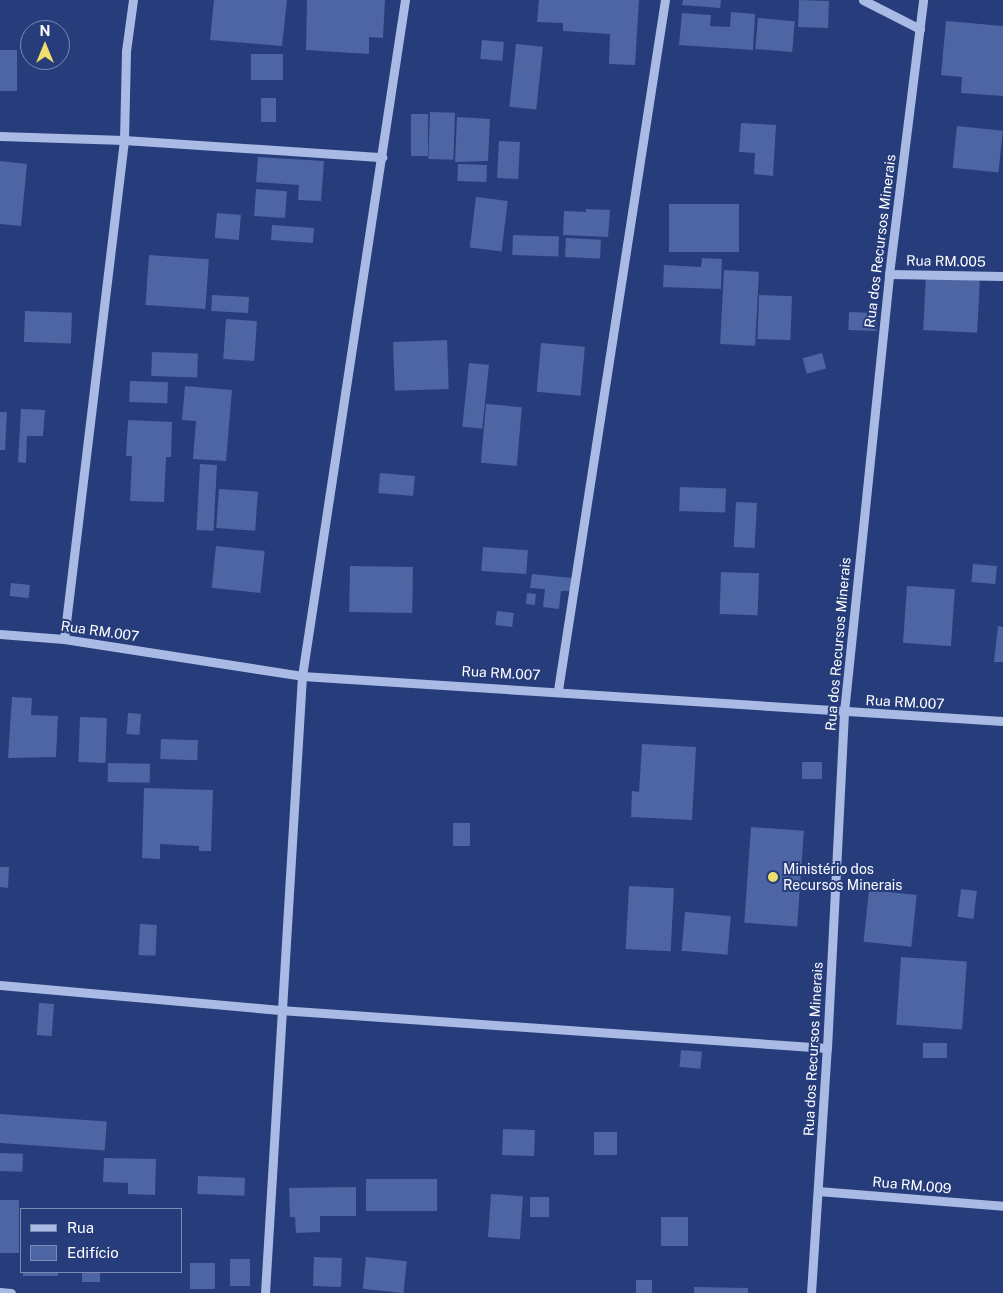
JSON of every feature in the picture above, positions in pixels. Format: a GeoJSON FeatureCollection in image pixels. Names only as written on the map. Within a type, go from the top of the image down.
{"type":"FeatureCollection","features":[{"type":"Feature","properties":{"kind":"street"},"geometry":{"type":"LineString","coordinates":[[64,639],[124,140],[126,51],[133,0]]}},
{"type":"Feature","properties":{"kind":"street"},"geometry":{"type":"LineString","coordinates":[[265,1293],[280,1010],[302,676],[405,0]]}},
{"type":"Feature","properties":{"kind":"street"},"geometry":{"type":"LineString","coordinates":[[558,690],[665,0]]}},
{"type":"Feature","properties":{"kind":"street"},"geometry":{"type":"LineString","coordinates":[[863,0],[920,29]]}},
{"type":"Feature","properties":{"kind":"street","name":"Rua dos Recursos Minerais"},"geometry":{"type":"LineString","coordinates":[[810,1293],[828,1048],[844,712],[889,274],[922,0]]}},
{"type":"Feature","properties":{"kind":"street"},"geometry":{"type":"LineString","coordinates":[[0,136],[124,140],[382,157]]}},
{"type":"Feature","properties":{"kind":"street","name":"Rua RM.005"},"geometry":{"type":"LineString","coordinates":[[889,274],[1003,276]]}},
{"type":"Feature","properties":{"kind":"street","name":"Rua RM.007"},"geometry":{"type":"LineString","coordinates":[[0,634],[64,639],[302,676],[558,690],[844,712],[1003,721]]}},
{"type":"Feature","properties":{"kind":"street"},"geometry":{"type":"LineString","coordinates":[[0,986],[280,1010],[828,1048]]}},
{"type":"Feature","properties":{"kind":"street","name":"Rua RM.009"},"geometry":{"type":"LineString","coordinates":[[818,1192],[1003,1206]]}},
{"type":"Feature","properties":{"kind":"street"},"geometry":{"type":"LineString","coordinates":[[0,1292],[11,1293]]}},
{"type":"Feature","properties":{"kind":"building"},"geometry":{"type":"Polygon","coordinates":[[[214,0],[287,0],[282,46],[210,40],[214,0]]]}},
{"type":"Feature","properties":{"kind":"building"},"geometry":{"type":"Polygon","coordinates":[[[307,0],[385,0],[383,38],[369,37],[369,54],[306,50],[307,0]]]}},
{"type":"Feature","properties":{"kind":"building"},"geometry":{"type":"Polygon","coordinates":[[[539,0],[639,0],[635,65],[609,64],[610,34],[563,31],[563,23],[537,22],[539,0]]]}},
{"type":"Feature","properties":{"kind":"building"},"geometry":{"type":"Polygon","coordinates":[[[683,0],[721,0],[720,8],[682,5],[683,0]]]}},
{"type":"Feature","properties":{"kind":"building"},"geometry":{"type":"Polygon","coordinates":[[[799,0],[829,1],[828,28],[798,27],[799,0]]]}},
{"type":"Feature","properties":{"kind":"building"},"geometry":{"type":"Polygon","coordinates":[[[731,12],[755,14],[753,50],[679,45],[682,13],[711,15],[710,26],[730,27],[731,12]]]}},
{"type":"Feature","properties":{"kind":"building"},"geometry":{"type":"Polygon","coordinates":[[[758,18],[795,21],[792,52],[755,49],[758,18]]]}},
{"type":"Feature","properties":{"kind":"building"},"geometry":{"type":"Polygon","coordinates":[[[946,21],[1003,26],[1003,96],[961,93],[962,77],[941,75],[946,21]]]}},
{"type":"Feature","properties":{"kind":"building"},"geometry":{"type":"Polygon","coordinates":[[[482,40],[504,42],[502,61],[480,59],[482,40]]]}},
{"type":"Feature","properties":{"kind":"building"},"geometry":{"type":"Polygon","coordinates":[[[516,44],[543,47],[536,109],[509,107],[516,44]]]}},
{"type":"Feature","properties":{"kind":"building"},"geometry":{"type":"Polygon","coordinates":[[[0,50],[17,50],[17,91],[0,91],[0,50]]]}},
{"type":"Feature","properties":{"kind":"building"},"geometry":{"type":"Polygon","coordinates":[[[251,54],[283,54],[283,80],[251,80],[251,54]]]}},
{"type":"Feature","properties":{"kind":"building"},"geometry":{"type":"Polygon","coordinates":[[[261,98],[276,98],[276,122],[261,122],[261,98]]]}},
{"type":"Feature","properties":{"kind":"building"},"geometry":{"type":"Polygon","coordinates":[[[430,112],[455,113],[453,160],[428,159],[430,112]]]}},
{"type":"Feature","properties":{"kind":"building"},"geometry":{"type":"Polygon","coordinates":[[[411,114],[428,114],[428,156],[411,156],[411,114]]]}},
{"type":"Feature","properties":{"kind":"building"},"geometry":{"type":"Polygon","coordinates":[[[457,117],[490,119],[488,161],[455,162],[457,117]]]}},
{"type":"Feature","properties":{"kind":"building"},"geometry":{"type":"Polygon","coordinates":[[[741,123],[776,125],[773,176],[754,174],[755,153],[739,152],[741,123]]]}},
{"type":"Feature","properties":{"kind":"building"},"geometry":{"type":"Polygon","coordinates":[[[957,126],[1003,131],[998,173],[953,168],[957,126]]]}},
{"type":"Feature","properties":{"kind":"building"},"geometry":{"type":"Polygon","coordinates":[[[499,141],[520,142],[518,179],[497,178],[499,141]]]}},
{"type":"Feature","properties":{"kind":"building"},"geometry":{"type":"Polygon","coordinates":[[[258,157],[324,161],[321,201],[298,200],[299,185],[256,182],[258,157]]]}},
{"type":"Feature","properties":{"kind":"building"},"geometry":{"type":"Polygon","coordinates":[[[0,161],[27,164],[21,226],[0,224],[0,161]]]}},
{"type":"Feature","properties":{"kind":"building"},"geometry":{"type":"Polygon","coordinates":[[[458,164],[487,165],[486,182],[457,181],[458,164]]]}},
{"type":"Feature","properties":{"kind":"building"},"geometry":{"type":"Polygon","coordinates":[[[256,189],[287,191],[285,218],[254,216],[256,189]]]}},
{"type":"Feature","properties":{"kind":"building"},"geometry":{"type":"Polygon","coordinates":[[[476,197],[508,201],[502,252],[470,248],[476,197]]]}},
{"type":"Feature","properties":{"kind":"building"},"geometry":{"type":"Polygon","coordinates":[[[669,204],[739,204],[739,252],[669,252],[669,204]]]}},
{"type":"Feature","properties":{"kind":"building"},"geometry":{"type":"Polygon","coordinates":[[[586,209],[610,210],[608,237],[563,235],[564,211],[586,212],[586,209]]]}},
{"type":"Feature","properties":{"kind":"building"},"geometry":{"type":"Polygon","coordinates":[[[217,213],[241,215],[239,240],[215,238],[217,213]]]}},
{"type":"Feature","properties":{"kind":"building"},"geometry":{"type":"Polygon","coordinates":[[[272,225],[314,228],[313,243],[271,240],[272,225]]]}},
{"type":"Feature","properties":{"kind":"building"},"geometry":{"type":"Polygon","coordinates":[[[513,235],[559,237],[558,257],[512,255],[513,235]]]}},
{"type":"Feature","properties":{"kind":"building"},"geometry":{"type":"Polygon","coordinates":[[[566,238],[601,240],[600,259],[565,257],[566,238]]]}},
{"type":"Feature","properties":{"kind":"building"},"geometry":{"type":"Polygon","coordinates":[[[149,255],[209,259],[205,309],[146,305],[149,255]]]}},
{"type":"Feature","properties":{"kind":"building"},"geometry":{"type":"Polygon","coordinates":[[[702,258],[722,259],[721,289],[663,287],[664,265],[701,267],[702,258]]]}},
{"type":"Feature","properties":{"kind":"building"},"geometry":{"type":"Polygon","coordinates":[[[724,270],[759,272],[755,346],[720,344],[724,270]]]}},
{"type":"Feature","properties":{"kind":"building"},"geometry":{"type":"Polygon","coordinates":[[[926,276],[980,279],[977,333],[923,330],[926,276]]]}},
{"type":"Feature","properties":{"kind":"building"},"geometry":{"type":"Polygon","coordinates":[[[212,295],[249,297],[248,313],[211,311],[212,295]]]}},
{"type":"Feature","properties":{"kind":"building"},"geometry":{"type":"Polygon","coordinates":[[[759,295],[792,296],[790,340],[757,339],[759,295]]]}},
{"type":"Feature","properties":{"kind":"building"},"geometry":{"type":"Polygon","coordinates":[[[25,311],[72,313],[71,344],[24,342],[25,311]]]}},
{"type":"Feature","properties":{"kind":"building"},"geometry":{"type":"Polygon","coordinates":[[[849,312],[877,313],[876,331],[848,330],[849,312]]]}},
{"type":"Feature","properties":{"kind":"building"},"geometry":{"type":"Polygon","coordinates":[[[226,319],[257,321],[254,361],[223,359],[226,319]]]}},
{"type":"Feature","properties":{"kind":"building"},"geometry":{"type":"Polygon","coordinates":[[[447,340],[449,389],[395,391],[393,342],[447,340]]]}},
{"type":"Feature","properties":{"kind":"building"},"geometry":{"type":"Polygon","coordinates":[[[541,343],[585,347],[581,396],[537,392],[541,343]]]}},
{"type":"Feature","properties":{"kind":"building"},"geometry":{"type":"Polygon","coordinates":[[[152,352],[198,354],[197,378],[151,376],[152,352]]]}},
{"type":"Feature","properties":{"kind":"building"},"geometry":{"type":"Polygon","coordinates":[[[822,353],[826,368],[807,374],[803,358],[822,353]]]}},
{"type":"Feature","properties":{"kind":"building"},"geometry":{"type":"Polygon","coordinates":[[[469,363],[489,365],[482,429],[462,427],[469,363]]]}},
{"type":"Feature","properties":{"kind":"building"},"geometry":{"type":"Polygon","coordinates":[[[130,381],[168,382],[167,403],[129,402],[130,381]]]}},
{"type":"Feature","properties":{"kind":"building"},"geometry":{"type":"Polygon","coordinates":[[[185,386],[232,390],[226,461],[193,459],[196,421],[182,420],[185,386]]]}},
{"type":"Feature","properties":{"kind":"building"},"geometry":{"type":"Polygon","coordinates":[[[486,404],[522,407],[517,466],[481,463],[486,404]]]}},
{"type":"Feature","properties":{"kind":"building"},"geometry":{"type":"Polygon","coordinates":[[[21,409],[45,410],[43,436],[27,436],[26,463],[18,462],[21,409]]]}},
{"type":"Feature","properties":{"kind":"building"},"geometry":{"type":"Polygon","coordinates":[[[0,412],[7,412],[5,450],[0,450],[0,412]]]}},
{"type":"Feature","properties":{"kind":"building"},"geometry":{"type":"Polygon","coordinates":[[[128,420],[172,422],[171,457],[166,457],[164,502],[130,501],[132,456],[126,456],[128,420]]]}},
{"type":"Feature","properties":{"kind":"building"},"geometry":{"type":"Polygon","coordinates":[[[200,464],[217,465],[214,531],[197,530],[200,464]]]}},
{"type":"Feature","properties":{"kind":"building"},"geometry":{"type":"Polygon","coordinates":[[[380,473],[415,476],[413,496],[378,493],[380,473]]]}},
{"type":"Feature","properties":{"kind":"building"},"geometry":{"type":"Polygon","coordinates":[[[680,487],[726,489],[725,513],[679,511],[680,487]]]}},
{"type":"Feature","properties":{"kind":"building"},"geometry":{"type":"Polygon","coordinates":[[[219,489],[258,492],[255,531],[216,528],[219,489]]]}},
{"type":"Feature","properties":{"kind":"building"},"geometry":{"type":"Polygon","coordinates":[[[736,502],[757,503],[755,548],[734,547],[736,502]]]}},
{"type":"Feature","properties":{"kind":"building"},"geometry":{"type":"Polygon","coordinates":[[[216,546],[265,551],[260,593],[212,588],[216,546]]]}},
{"type":"Feature","properties":{"kind":"building"},"geometry":{"type":"Polygon","coordinates":[[[483,547],[528,550],[526,574],[481,571],[483,547]]]}},
{"type":"Feature","properties":{"kind":"building"},"geometry":{"type":"Polygon","coordinates":[[[973,564],[997,566],[995,584],[971,582],[973,564]]]}},
{"type":"Feature","properties":{"kind":"building"},"geometry":{"type":"Polygon","coordinates":[[[350,566],[413,567],[412,613],[349,612],[350,566]]]}},
{"type":"Feature","properties":{"kind":"building"},"geometry":{"type":"Polygon","coordinates":[[[721,572],[759,573],[758,615],[720,614],[721,572]]]}},
{"type":"Feature","properties":{"kind":"building"},"geometry":{"type":"Polygon","coordinates":[[[532,574],[572,578],[571,591],[561,591],[559,609],[543,607],[545,589],[530,588],[532,574]]]}},
{"type":"Feature","properties":{"kind":"building"},"geometry":{"type":"Polygon","coordinates":[[[11,583],[30,585],[29,598],[10,596],[11,583]]]}},
{"type":"Feature","properties":{"kind":"building"},"geometry":{"type":"Polygon","coordinates":[[[907,586],[955,589],[951,646],[903,643],[907,586]]]}},
{"type":"Feature","properties":{"kind":"building"},"geometry":{"type":"Polygon","coordinates":[[[527,593],[536,594],[535,605],[526,604],[527,593]]]}},
{"type":"Feature","properties":{"kind":"building"},"geometry":{"type":"Polygon","coordinates":[[[497,611],[514,613],[512,627],[495,625],[497,611]]]}},
{"type":"Feature","properties":{"kind":"building"},"geometry":{"type":"Polygon","coordinates":[[[998,626],[1003,627],[1003,662],[994,662],[998,626]]]}},
{"type":"Feature","properties":{"kind":"building"},"geometry":{"type":"Polygon","coordinates":[[[12,697],[32,698],[31,715],[58,716],[56,757],[8,758],[12,697]]]}},
{"type":"Feature","properties":{"kind":"building"},"geometry":{"type":"Polygon","coordinates":[[[128,713],[141,714],[140,735],[127,734],[128,713]]]}},
{"type":"Feature","properties":{"kind":"building"},"geometry":{"type":"Polygon","coordinates":[[[80,717],[107,718],[105,763],[78,762],[80,717]]]}},
{"type":"Feature","properties":{"kind":"building"},"geometry":{"type":"Polygon","coordinates":[[[161,739],[198,740],[197,760],[160,759],[161,739]]]}},
{"type":"Feature","properties":{"kind":"building"},"geometry":{"type":"Polygon","coordinates":[[[642,744],[696,747],[692,820],[631,817],[632,791],[639,792],[642,744]]]}},
{"type":"Feature","properties":{"kind":"building"},"geometry":{"type":"Polygon","coordinates":[[[802,762],[822,762],[822,779],[802,779],[802,762]]]}},
{"type":"Feature","properties":{"kind":"building"},"geometry":{"type":"Polygon","coordinates":[[[108,763],[150,764],[150,783],[108,782],[108,763]]]}},
{"type":"Feature","properties":{"kind":"building"},"geometry":{"type":"Polygon","coordinates":[[[144,788],[213,790],[211,851],[199,851],[199,846],[160,844],[160,859],[142,858],[144,788]]]}},
{"type":"Feature","properties":{"kind":"building"},"geometry":{"type":"Polygon","coordinates":[[[453,823],[470,823],[470,846],[453,846],[453,823]]]}},
{"type":"Feature","properties":{"kind":"building","name":"Ministério dos Recursos Minerais"},"geometry":{"type":"Polygon","coordinates":[[[751,827],[804,831],[797,926],[744,923],[751,827]]]}},
{"type":"Feature","properties":{"kind":"building"},"geometry":{"type":"Polygon","coordinates":[[[0,867],[9,867],[8,888],[0,887],[0,867]]]}},
{"type":"Feature","properties":{"kind":"building"},"geometry":{"type":"Polygon","coordinates":[[[629,886],[674,888],[671,951],[626,949],[629,886]]]}},
{"type":"Feature","properties":{"kind":"building"},"geometry":{"type":"Polygon","coordinates":[[[961,889],[977,891],[973,919],[958,917],[961,889]]]}},
{"type":"Feature","properties":{"kind":"building"},"geometry":{"type":"Polygon","coordinates":[[[869,890],[917,895],[911,947],[864,942],[869,890]]]}},
{"type":"Feature","properties":{"kind":"building"},"geometry":{"type":"Polygon","coordinates":[[[685,912],[731,916],[727,955],[682,951],[685,912]]]}},
{"type":"Feature","properties":{"kind":"building"},"geometry":{"type":"Polygon","coordinates":[[[140,924],[157,925],[155,956],[138,955],[140,924]]]}},
{"type":"Feature","properties":{"kind":"building"},"geometry":{"type":"Polygon","coordinates":[[[901,957],[967,962],[962,1029],[896,1025],[901,957]]]}},
{"type":"Feature","properties":{"kind":"building"},"geometry":{"type":"Polygon","coordinates":[[[39,1003],[54,1004],[52,1036],[37,1035],[39,1003]]]}},
{"type":"Feature","properties":{"kind":"building"},"geometry":{"type":"Polygon","coordinates":[[[923,1043],[947,1043],[947,1058],[923,1058],[923,1043]]]}},
{"type":"Feature","properties":{"kind":"building"},"geometry":{"type":"Polygon","coordinates":[[[681,1050],[702,1052],[700,1069],[680,1067],[681,1050]]]}},
{"type":"Feature","properties":{"kind":"building"},"geometry":{"type":"Polygon","coordinates":[[[0,1114],[107,1121],[105,1150],[0,1143],[0,1114]]]}},
{"type":"Feature","properties":{"kind":"building"},"geometry":{"type":"Polygon","coordinates":[[[503,1129],[535,1130],[534,1156],[502,1155],[503,1129]]]}},
{"type":"Feature","properties":{"kind":"building"},"geometry":{"type":"Polygon","coordinates":[[[594,1132],[617,1132],[617,1155],[594,1155],[594,1132]]]}},
{"type":"Feature","properties":{"kind":"building"},"geometry":{"type":"Polygon","coordinates":[[[0,1153],[23,1154],[22,1172],[0,1171],[0,1153]]]}},
{"type":"Feature","properties":{"kind":"building"},"geometry":{"type":"Polygon","coordinates":[[[104,1158],[156,1159],[155,1195],[128,1194],[128,1183],[103,1182],[104,1158]]]}},
{"type":"Feature","properties":{"kind":"building"},"geometry":{"type":"Polygon","coordinates":[[[198,1176],[245,1178],[244,1196],[197,1194],[198,1176]]]}},
{"type":"Feature","properties":{"kind":"building"},"geometry":{"type":"Polygon","coordinates":[[[366,1179],[437,1179],[437,1211],[366,1211],[366,1179]]]}},
{"type":"Feature","properties":{"kind":"building"},"geometry":{"type":"Polygon","coordinates":[[[356,1187],[356,1216],[320,1216],[320,1232],[296,1233],[295,1217],[290,1217],[289,1188],[356,1187]]]}},
{"type":"Feature","properties":{"kind":"building"},"geometry":{"type":"Polygon","coordinates":[[[491,1194],[523,1196],[520,1239],[488,1237],[491,1194]]]}},
{"type":"Feature","properties":{"kind":"building"},"geometry":{"type":"Polygon","coordinates":[[[530,1197],[549,1197],[549,1217],[530,1217],[530,1197]]]}},
{"type":"Feature","properties":{"kind":"building"},"geometry":{"type":"Polygon","coordinates":[[[0,1200],[19,1200],[19,1253],[0,1253],[0,1200]]]}},
{"type":"Feature","properties":{"kind":"building"},"geometry":{"type":"Polygon","coordinates":[[[661,1217],[688,1217],[688,1246],[661,1246],[661,1217]]]}},
{"type":"Feature","properties":{"kind":"building"},"geometry":{"type":"Polygon","coordinates":[[[314,1257],[342,1258],[341,1287],[313,1286],[314,1257]]]}},
{"type":"Feature","properties":{"kind":"building"},"geometry":{"type":"Polygon","coordinates":[[[366,1257],[407,1261],[403,1293],[363,1289],[366,1257]]]}},
{"type":"Feature","properties":{"kind":"building"},"geometry":{"type":"Polygon","coordinates":[[[230,1259],[250,1259],[250,1286],[230,1286],[230,1259]]]}},
{"type":"Feature","properties":{"kind":"building"},"geometry":{"type":"Polygon","coordinates":[[[190,1263],[215,1263],[215,1289],[190,1289],[190,1263]]]}},
{"type":"Feature","properties":{"kind":"building"},"geometry":{"type":"Polygon","coordinates":[[[23,1273],[58,1273],[58,1276],[23,1276],[23,1273]]]}},
{"type":"Feature","properties":{"kind":"building"},"geometry":{"type":"Polygon","coordinates":[[[82,1273],[100,1273],[100,1282],[82,1282],[82,1273]]]}},
{"type":"Feature","properties":{"kind":"building"},"geometry":{"type":"Polygon","coordinates":[[[636,1280],[652,1280],[652,1293],[636,1293],[636,1280]]]}},
{"type":"Feature","properties":{"kind":"building"},"geometry":{"type":"Polygon","coordinates":[[[694,1287],[748,1288],[748,1293],[694,1293],[694,1287]]]}},
{"type":"Feature","properties":{"kind":"place","name":"Ministério dos Recursos Minerais"},"geometry":{"type":"Point","coordinates":[773,877]}}]}
